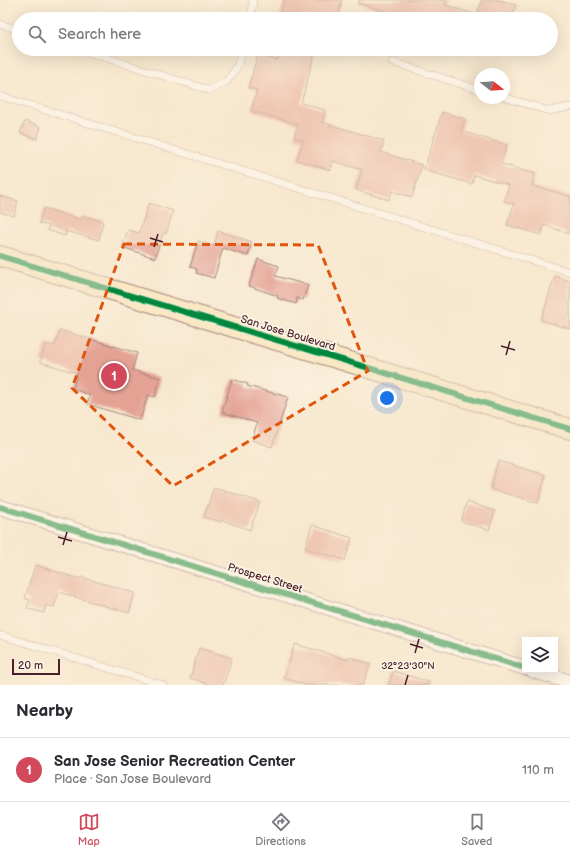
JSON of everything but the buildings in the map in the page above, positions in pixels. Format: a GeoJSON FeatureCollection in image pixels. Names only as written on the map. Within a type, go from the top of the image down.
{"type":"FeatureCollection","features":[{"type":"Feature","properties":{"kind":"street","name":"San Jose Boulevard"},"geometry":{"type":"LineString","coordinates":[[0,256],[570,429]]}},
{"type":"Feature","properties":{"kind":"street","name":"Prospect Street"},"geometry":{"type":"LineString","coordinates":[[0,507],[522,667]]}},
{"type":"Feature","properties":{"kind":"street"},"geometry":{"type":"LineString","coordinates":[[542,673],[570,682]]}},
{"type":"Feature","properties":{"kind":"lane"},"geometry":{"type":"LineString","coordinates":[[252,12],[253,0]]}},
{"type":"Feature","properties":{"kind":"lane"},"geometry":{"type":"LineString","coordinates":[[0,24],[12,28]]}},
{"type":"Feature","properties":{"kind":"lane"},"geometry":{"type":"LineString","coordinates":[[100,56],[209,90],[226,82],[237,67],[241,56]]}},
{"type":"Feature","properties":{"kind":"lane"},"geometry":{"type":"LineString","coordinates":[[392,62],[474,88]]}},
{"type":"Feature","properties":{"kind":"lane"},"geometry":{"type":"LineString","coordinates":[[0,96],[570,272]]}},
{"type":"Feature","properties":{"kind":"lane"},"geometry":{"type":"LineString","coordinates":[[510,99],[549,111],[570,107]]}},
{"type":"Feature","properties":{"kind":"lane"},"geometry":{"type":"LineString","coordinates":[[0,636],[163,685]]}},
{"type":"Feature","properties":{"kind":"highlighted area"},"geometry":{"type":"Polygon","coordinates":[[[124,244],[318,245],[368,371],[173,486],[72,388],[124,244]]]}},
{"type":"Feature","properties":{"kind":"cycle path"},"geometry":{"type":"LineString","coordinates":[[0,256],[570,429]]}},
{"type":"Feature","properties":{"kind":"cycle path"},"geometry":{"type":"LineString","coordinates":[[0,507],[522,667]]}},
{"type":"Feature","properties":{"kind":"place","name":"San Jose Senior Recreation Center"},"geometry":{"type":"Point","coordinates":[114,376]}}]}
